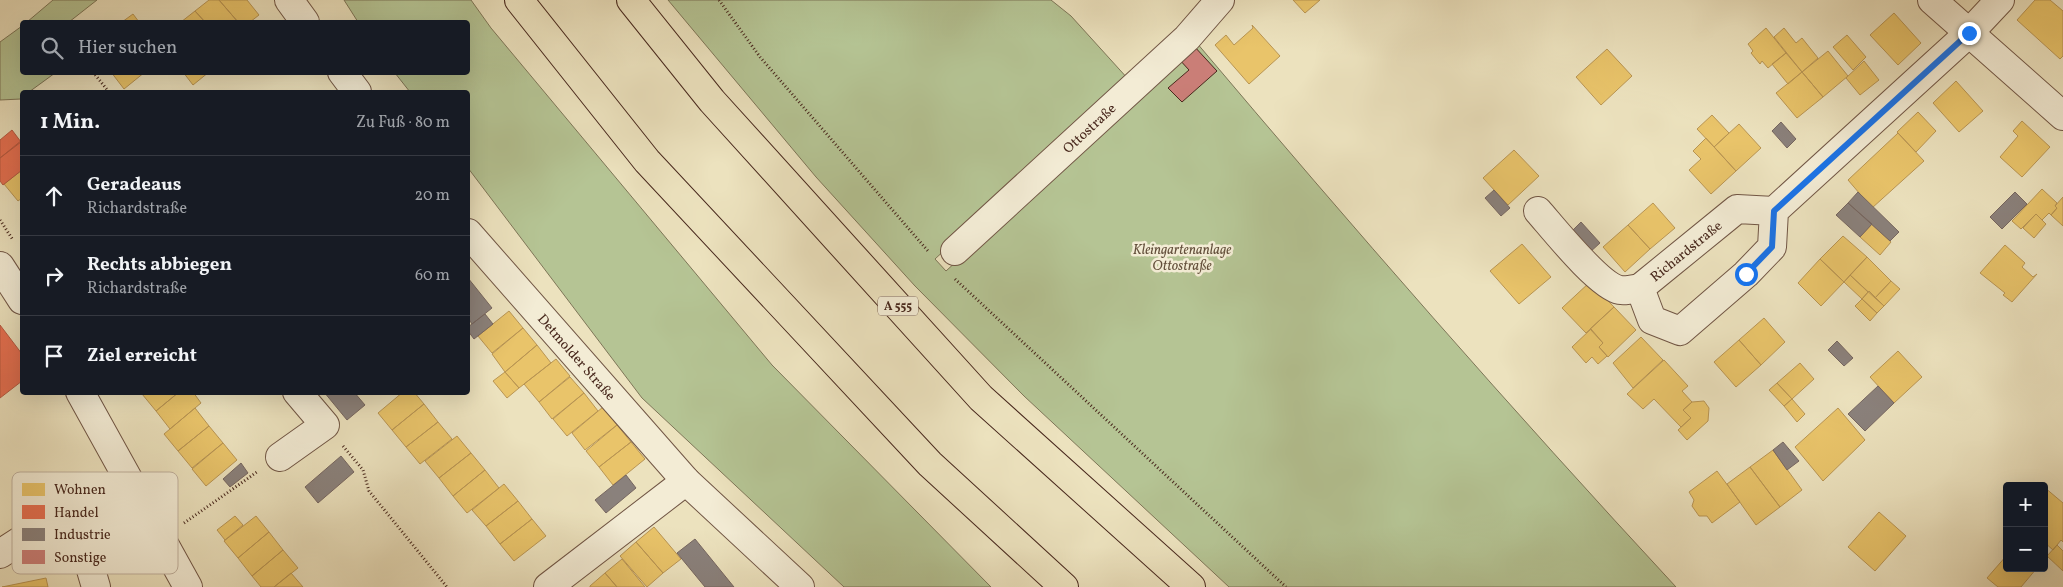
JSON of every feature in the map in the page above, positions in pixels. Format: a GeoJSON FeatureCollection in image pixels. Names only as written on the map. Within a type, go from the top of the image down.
{"type":"FeatureCollection","features":[{"type":"Feature","properties":{"kind":"highway"},"geometry":{"type":"LineString","coordinates":[[519,0],[648,161],[930,464],[1064,587]]}},
{"type":"Feature","properties":{"kind":"highway","name":"A 555"},"geometry":{"type":"LineString","coordinates":[[631,0],[712,101],[981,398],[1191,587]]}},
{"type":"Feature","properties":{"kind":"street"},"geometry":{"type":"LineString","coordinates":[[289,0],[304,20]]}},
{"type":"Feature","properties":{"kind":"street","name":"Ottostraße"},"geometry":{"type":"LineString","coordinates":[[944,254],[1187,38],[1220,0]]}},
{"type":"Feature","properties":{"kind":"street"},"geometry":{"type":"LineString","coordinates":[[1932,0],[2063,116]]}},
{"type":"Feature","properties":{"kind":"street"},"geometry":{"type":"LineString","coordinates":[[1774,211],[1969,33],[2000,0]]}},
{"type":"Feature","properties":{"kind":"street"},"geometry":{"type":"LineString","coordinates":[[344,75],[356,90]]}},
{"type":"Feature","properties":{"kind":"street","name":"Richardstraße"},"geometry":{"type":"LineString","coordinates":[[1737,209],[1774,211],[1772,247],[1746,274],[1680,331],[1652,320],[1640,288],[1737,209]]}},
{"type":"Feature","properties":{"kind":"street"},"geometry":{"type":"LineString","coordinates":[[1538,211],[1581,259],[1607,284],[1620,290],[1640,288]]}},
{"type":"Feature","properties":{"kind":"street","name":"Detmolder Straße"},"geometry":{"type":"LineString","coordinates":[[470,235],[686,480],[800,587]]}},
{"type":"Feature","properties":{"kind":"street"},"geometry":{"type":"LineString","coordinates":[[0,266],[20,297]]}},
{"type":"Feature","properties":{"kind":"street"},"geometry":{"type":"LineString","coordinates":[[82,395],[124,472]]}},
{"type":"Feature","properties":{"kind":"street"},"geometry":{"type":"LineString","coordinates":[[280,456],[325,425],[300,395]]}},
{"type":"Feature","properties":{"kind":"street"},"geometry":{"type":"LineString","coordinates":[[548,587],[686,480]]}},
{"type":"Feature","properties":{"kind":"street"},"geometry":{"type":"LineString","coordinates":[[0,554],[12,546]]}},
{"type":"Feature","properties":{"kind":"street"},"geometry":{"type":"LineString","coordinates":[[178,569],[188,587]]}},
{"type":"Feature","properties":{"kind":"street"},"geometry":{"type":"LineString","coordinates":[[92,574],[96,587]]}},
{"type":"Feature","properties":{"kind":"path"},"geometry":{"type":"LineString","coordinates":[[719,0],[760,57],[944,254]]}},
{"type":"Feature","properties":{"kind":"path"},"geometry":{"type":"LineString","coordinates":[[95,75],[106,90]]}},
{"type":"Feature","properties":{"kind":"path"},"geometry":{"type":"LineString","coordinates":[[0,220],[14,241]]}},
{"type":"Feature","properties":{"kind":"path"},"geometry":{"type":"LineString","coordinates":[[954,278],[1286,587]]}},
{"type":"Feature","properties":{"kind":"path"},"geometry":{"type":"LineString","coordinates":[[325,425],[363,470],[369,490],[447,587]]}},
{"type":"Feature","properties":{"kind":"path"},"geometry":{"type":"LineString","coordinates":[[178,528],[280,456]]}},
{"type":"Feature","properties":{"kind":"green space"},"geometry":{"type":"Polygon","coordinates":[[[53,0],[97,0],[72,20],[29,20],[53,0]]]}},
{"type":"Feature","properties":{"kind":"green space"},"geometry":{"type":"Polygon","coordinates":[[[344,0],[471,0],[491,28],[772,365],[991,587],[844,587],[642,398],[470,171],[470,90],[408,90],[397,75],[470,75],[470,20],[357,20],[344,0]]]}},
{"type":"Feature","properties":{"kind":"green space","name":"Kleingartenanlage Ottostraße"},"geometry":{"type":"Polygon","coordinates":[[[668,0],[1051,0],[1071,16],[1129,80],[935,259],[946,271],[1196,42],[1433,317],[1553,453],[1676,587],[1229,587],[1024,396],[915,286],[816,177],[668,0]]]}},
{"type":"Feature","properties":{"kind":"green space"},"geometry":{"type":"Polygon","coordinates":[[[20,27],[20,75],[52,75],[32,90],[20,90],[20,99],[0,100],[0,42],[20,27]]]}},
{"type":"Feature","properties":{"kind":"building: Wohnen"},"geometry":{"type":"Polygon","coordinates":[[[209,0],[219,0],[236,20],[203,20],[195,11],[209,0]]]}},
{"type":"Feature","properties":{"kind":"building: Wohnen"},"geometry":{"type":"Polygon","coordinates":[[[219,0],[247,0],[259,15],[253,20],[236,20],[219,0]]]}},
{"type":"Feature","properties":{"kind":"building: Wohnen"},"geometry":{"type":"Polygon","coordinates":[[[1293,0],[1320,0],[1305,13],[1293,0]]]}},
{"type":"Feature","properties":{"kind":"building: Wohnen"},"geometry":{"type":"Polygon","coordinates":[[[2035,0],[2050,0],[2063,11],[2063,56],[2060,59],[2017,20],[2035,0]]]}},
{"type":"Feature","properties":{"kind":"building: Wohnen"},"geometry":{"type":"Polygon","coordinates":[[[195,11],[203,20],[184,20],[195,11]]]}},
{"type":"Feature","properties":{"kind":"building: Wohnen"},"geometry":{"type":"Polygon","coordinates":[[[1894,13],[1921,43],[1898,65],[1870,35],[1894,13]]]}},
{"type":"Feature","properties":{"kind":"building: Wohnen"},"geometry":{"type":"Polygon","coordinates":[[[133,14],[138,20],[125,20],[133,14]]]}},
{"type":"Feature","properties":{"kind":"building: Wohnen"},"geometry":{"type":"Polygon","coordinates":[[[1252,25],[1280,56],[1249,84],[1215,45],[1226,35],[1234,45],[1253,28],[1252,25]]]}},
{"type":"Feature","properties":{"kind":"building: Wohnen"},"geometry":{"type":"Polygon","coordinates":[[[1766,28],[1786,53],[1768,68],[1762,61],[1760,64],[1751,53],[1753,51],[1748,44],[1766,28]]]}},
{"type":"Feature","properties":{"kind":"building: Wohnen"},"geometry":{"type":"Polygon","coordinates":[[[1784,28],[1796,43],[1802,38],[1818,58],[1802,72],[1774,37],[1784,28]]]}},
{"type":"Feature","properties":{"kind":"building: Wohnen"},"geometry":{"type":"Polygon","coordinates":[[[1847,35],[1866,57],[1853,70],[1833,47],[1847,35]]]}},
{"type":"Feature","properties":{"kind":"building: Wohnen"},"geometry":{"type":"Polygon","coordinates":[[[1607,49],[1632,76],[1601,105],[1576,77],[1607,49]]]}},
{"type":"Feature","properties":{"kind":"building: Wohnen"},"geometry":{"type":"Polygon","coordinates":[[[1828,51],[1848,76],[1823,97],[1802,72],[1828,51]]]}},
{"type":"Feature","properties":{"kind":"building: Wohnen"},"geometry":{"type":"Polygon","coordinates":[[[1786,53],[1802,72],[1788,84],[1772,64],[1786,53]]]}},
{"type":"Feature","properties":{"kind":"building: Wohnen"},"geometry":{"type":"Polygon","coordinates":[[[1864,61],[1879,80],[1860,95],[1846,78],[1864,61]]]}},
{"type":"Feature","properties":{"kind":"building: Wohnen"},"geometry":{"type":"Polygon","coordinates":[[[1802,72],[1823,97],[1797,118],[1776,93],[1802,72]]]}},
{"type":"Feature","properties":{"kind":"building: Wohnen"},"geometry":{"type":"Polygon","coordinates":[[[113,75],[141,75],[124,89],[113,75]]]}},
{"type":"Feature","properties":{"kind":"building: Wohnen"},"geometry":{"type":"Polygon","coordinates":[[[185,75],[205,75],[193,85],[185,75]]]}},
{"type":"Feature","properties":{"kind":"building: Wohnen"},"geometry":{"type":"Polygon","coordinates":[[[1956,81],[1983,111],[1959,132],[1933,103],[1956,81]]]}},
{"type":"Feature","properties":{"kind":"building: Wohnen"},"geometry":{"type":"Polygon","coordinates":[[[1918,112],[1936,131],[1916,152],[1897,132],[1918,112]]]}},
{"type":"Feature","properties":{"kind":"building: Wohnen"},"geometry":{"type":"Polygon","coordinates":[[[1712,115],[1729,133],[1714,147],[1697,129],[1712,115]]]}},
{"type":"Feature","properties":{"kind":"building: Wohnen"},"geometry":{"type":"Polygon","coordinates":[[[2022,121],[2050,147],[2022,177],[2000,157],[2018,136],[2013,131],[2022,121]]]}},
{"type":"Feature","properties":{"kind":"building: Wohnen"},"geometry":{"type":"Polygon","coordinates":[[[1739,124],[1761,148],[1736,171],[1714,147],[1739,124]]]}},
{"type":"Feature","properties":{"kind":"building: Wohnen"},"geometry":{"type":"Polygon","coordinates":[[[1898,133],[1924,161],[1872,208],[1848,180],[1898,133]]]}},
{"type":"Feature","properties":{"kind":"building: Wohnen"},"geometry":{"type":"Polygon","coordinates":[[[1706,138],[1736,171],[1711,194],[1689,170],[1701,159],[1693,151],[1706,138]]]}},
{"type":"Feature","properties":{"kind":"building: Wohnen"},"geometry":{"type":"Polygon","coordinates":[[[1514,150],[1539,176],[1508,205],[1483,178],[1514,150]]]}},
{"type":"Feature","properties":{"kind":"building: Wohnen"},"geometry":{"type":"Polygon","coordinates":[[[20,172],[20,200],[18,201],[4,184],[20,172]]]}},
{"type":"Feature","properties":{"kind":"building: Wohnen"},"geometry":{"type":"Polygon","coordinates":[[[2042,189],[2057,203],[2055,206],[2057,208],[2051,215],[2049,213],[2042,220],[2036,214],[2021,229],[2012,221],[2042,189]]]}},
{"type":"Feature","properties":{"kind":"building: Wohnen"},"geometry":{"type":"Polygon","coordinates":[[[2063,197],[2063,226],[2051,215],[2057,208],[2055,206],[2063,197]]]}},
{"type":"Feature","properties":{"kind":"building: Wohnen"},"geometry":{"type":"Polygon","coordinates":[[[1653,203],[1675,228],[1650,249],[1628,225],[1653,203]]]}},
{"type":"Feature","properties":{"kind":"building: Wohnen"},"geometry":{"type":"Polygon","coordinates":[[[2036,214],[2046,224],[2034,238],[2023,228],[2036,214]]]}},
{"type":"Feature","properties":{"kind":"building: Wohnen"},"geometry":{"type":"Polygon","coordinates":[[[1872,224],[1891,242],[1880,255],[1860,237],[1872,224]]]}},
{"type":"Feature","properties":{"kind":"building: Wohnen"},"geometry":{"type":"Polygon","coordinates":[[[1628,225],[1650,249],[1625,272],[1603,247],[1628,225]]]}},
{"type":"Feature","properties":{"kind":"building: Wohnen"},"geometry":{"type":"Polygon","coordinates":[[[1843,236],[1867,257],[1844,282],[1820,259],[1843,236]]]}},
{"type":"Feature","properties":{"kind":"building: Wohnen"},"geometry":{"type":"Polygon","coordinates":[[[1522,244],[1551,277],[1519,304],[1490,271],[1522,244]]]}},
{"type":"Feature","properties":{"kind":"building: Wohnen"},"geometry":{"type":"Polygon","coordinates":[[[2005,245],[2025,263],[2022,267],[2033,277],[2037,274],[2012,302],[2003,295],[2005,293],[1980,273],[2005,245]]]}},
{"type":"Feature","properties":{"kind":"building: Wohnen"},"geometry":{"type":"Polygon","coordinates":[[[1867,257],[1891,281],[1875,298],[1850,275],[1867,257]]]}},
{"type":"Feature","properties":{"kind":"building: Wohnen"},"geometry":{"type":"Polygon","coordinates":[[[1820,259],[1844,282],[1821,306],[1798,283],[1820,259]]]}},
{"type":"Feature","properties":{"kind":"building: Wohnen"},"geometry":{"type":"Polygon","coordinates":[[[1850,275],[1868,292],[1862,299],[1844,282],[1850,275]]]}},
{"type":"Feature","properties":{"kind":"building: Wohnen"},"geometry":{"type":"Polygon","coordinates":[[[1891,281],[1900,289],[1884,306],[1875,298],[1891,281]]]}},
{"type":"Feature","properties":{"kind":"building: Wohnen"},"geometry":{"type":"Polygon","coordinates":[[[1590,282],[1614,307],[1586,333],[1562,308],[1590,282]]]}},
{"type":"Feature","properties":{"kind":"building: Wohnen"},"geometry":{"type":"Polygon","coordinates":[[[1869,291],[1884,306],[1877,313],[1862,299],[1869,291]]]}},
{"type":"Feature","properties":{"kind":"building: Wohnen"},"geometry":{"type":"Polygon","coordinates":[[[1862,299],[1877,313],[1870,321],[1855,306],[1862,299]]]}},
{"type":"Feature","properties":{"kind":"building: Wohnen"},"geometry":{"type":"Polygon","coordinates":[[[1614,307],[1636,330],[1608,357],[1599,347],[1603,343],[1590,329],[1614,307]]]}},
{"type":"Feature","properties":{"kind":"building: Wohnen"},"geometry":{"type":"Polygon","coordinates":[[[509,311],[523,328],[492,353],[478,336],[509,311]]]}},
{"type":"Feature","properties":{"kind":"building: Wohnen"},"geometry":{"type":"Polygon","coordinates":[[[1764,318],[1785,342],[1761,365],[1739,340],[1764,318]]]}},
{"type":"Feature","properties":{"kind":"building: Wohnen"},"geometry":{"type":"Polygon","coordinates":[[[523,328],[537,345],[505,372],[492,354],[523,328]]]}},
{"type":"Feature","properties":{"kind":"building: Wohnen"},"geometry":{"type":"Polygon","coordinates":[[[1591,329],[1603,343],[1599,347],[1607,356],[1598,364],[1592,357],[1586,363],[1572,347],[1591,329]]]}},
{"type":"Feature","properties":{"kind":"building: Wohnen"},"geometry":{"type":"Polygon","coordinates":[[[1641,337],[1663,360],[1633,388],[1613,363],[1641,337]]]}},
{"type":"Feature","properties":{"kind":"building: Wohnen"},"geometry":{"type":"Polygon","coordinates":[[[1739,340],[1761,365],[1736,387],[1714,362],[1739,340]]]}},
{"type":"Feature","properties":{"kind":"building: Wohnen"},"geometry":{"type":"Polygon","coordinates":[[[537,345],[551,363],[519,388],[505,372],[537,345]]]}},
{"type":"Feature","properties":{"kind":"building: Wohnen"},"geometry":{"type":"Polygon","coordinates":[[[1898,351],[1922,377],[1894,403],[1870,377],[1898,351]]]}},
{"type":"Feature","properties":{"kind":"building: Wohnen"},"geometry":{"type":"Polygon","coordinates":[[[556,359],[570,376],[539,402],[524,384],[556,359]]]}},
{"type":"Feature","properties":{"kind":"building: Wohnen"},"geometry":{"type":"Polygon","coordinates":[[[1664,360],[1688,386],[1682,391],[1692,402],[1683,410],[1691,418],[1681,427],[1654,399],[1643,409],[1627,394],[1664,360]]]}},
{"type":"Feature","properties":{"kind":"building: Wohnen"},"geometry":{"type":"Polygon","coordinates":[[[1800,363],[1814,379],[1792,399],[1777,383],[1800,363]]]}},
{"type":"Feature","properties":{"kind":"building: Wohnen"},"geometry":{"type":"Polygon","coordinates":[[[505,372],[519,388],[507,398],[493,381],[505,372]]]}},
{"type":"Feature","properties":{"kind":"building: Wohnen"},"geometry":{"type":"Polygon","coordinates":[[[570,377],[584,393],[552,419],[539,402],[570,377]]]}},
{"type":"Feature","properties":{"kind":"building: Wohnen"},"geometry":{"type":"Polygon","coordinates":[[[1777,383],[1792,399],[1784,406],[1769,390],[1777,383]]]}},
{"type":"Feature","properties":{"kind":"building: Wohnen"},"geometry":{"type":"Polygon","coordinates":[[[584,393],[598,411],[567,436],[553,419],[584,393]]]}},
{"type":"Feature","properties":{"kind":"building: Wohnen"},"geometry":{"type":"Polygon","coordinates":[[[143,395],[175,395],[156,411],[143,395]]]}},
{"type":"Feature","properties":{"kind":"building: Wohnen"},"geometry":{"type":"Polygon","coordinates":[[[175,395],[195,395],[201,403],[170,429],[156,411],[175,395]]]}},
{"type":"Feature","properties":{"kind":"building: Wohnen"},"geometry":{"type":"Polygon","coordinates":[[[399,395],[416,395],[424,404],[392,430],[378,413],[399,395]]]}},
{"type":"Feature","properties":{"kind":"building: Wohnen"},"geometry":{"type":"Polygon","coordinates":[[[1792,399],[1805,414],[1797,422],[1784,406],[1792,399]]]}},
{"type":"Feature","properties":{"kind":"building: Wohnen"},"geometry":{"type":"Polygon","coordinates":[[[1704,401],[1709,408],[1708,421],[1687,440],[1678,430],[1691,418],[1683,410],[1692,402],[1704,401]]]}},
{"type":"Feature","properties":{"kind":"building: Wohnen"},"geometry":{"type":"Polygon","coordinates":[[[424,404],[438,422],[406,447],[392,430],[424,404]]]}},
{"type":"Feature","properties":{"kind":"building: Wohnen"},"geometry":{"type":"Polygon","coordinates":[[[603,407],[617,425],[585,450],[572,433],[603,407]]]}},
{"type":"Feature","properties":{"kind":"building: Wohnen"},"geometry":{"type":"Polygon","coordinates":[[[195,408],[209,426],[178,451],[164,434],[195,408]]]}},
{"type":"Feature","properties":{"kind":"building: Wohnen"},"geometry":{"type":"Polygon","coordinates":[[[1838,408],[1865,440],[1823,481],[1795,447],[1838,408]]]}},
{"type":"Feature","properties":{"kind":"building: Wohnen"},"geometry":{"type":"Polygon","coordinates":[[[438,422],[452,439],[420,464],[406,447],[438,422]]]}},
{"type":"Feature","properties":{"kind":"building: Wohnen"},"geometry":{"type":"Polygon","coordinates":[[[617,425],[631,442],[599,467],[586,451],[617,425]]]}},
{"type":"Feature","properties":{"kind":"building: Wohnen"},"geometry":{"type":"Polygon","coordinates":[[[209,426],[223,443],[192,468],[178,451],[209,426]]]}},
{"type":"Feature","properties":{"kind":"building: Wohnen"},"geometry":{"type":"Polygon","coordinates":[[[457,436],[471,453],[439,478],[425,461],[457,436]]]}},
{"type":"Feature","properties":{"kind":"building: Wohnen"},"geometry":{"type":"Polygon","coordinates":[[[631,442],[645,459],[613,485],[599,467],[631,442]]]}},
{"type":"Feature","properties":{"kind":"building: Wohnen"},"geometry":{"type":"Polygon","coordinates":[[[223,443],[237,460],[206,486],[192,469],[223,443]]]}},
{"type":"Feature","properties":{"kind":"building: Wohnen"},"geometry":{"type":"Polygon","coordinates":[[[1773,450],[1802,490],[1780,507],[1750,467],[1773,450]]]}},
{"type":"Feature","properties":{"kind":"building: Wohnen"},"geometry":{"type":"Polygon","coordinates":[[[471,453],[485,470],[453,496],[439,478],[471,453]]]}},
{"type":"Feature","properties":{"kind":"building: Wohnen"},"geometry":{"type":"Polygon","coordinates":[[[1750,467],[1780,507],[1756,525],[1727,484],[1750,467]]]}},
{"type":"Feature","properties":{"kind":"building: Wohnen"},"geometry":{"type":"Polygon","coordinates":[[[485,470],[499,488],[467,513],[453,496],[485,470]]]}},
{"type":"Feature","properties":{"kind":"building: Wohnen"},"geometry":{"type":"Polygon","coordinates":[[[1717,471],[1740,502],[1712,523],[1707,516],[1699,516],[1692,506],[1694,500],[1689,492],[1717,471]]]}},
{"type":"Feature","properties":{"kind":"building: Wohnen"},"geometry":{"type":"Polygon","coordinates":[[[504,484],[518,501],[486,526],[472,510],[504,484]]]}},
{"type":"Feature","properties":{"kind":"building: Wohnen"},"geometry":{"type":"Polygon","coordinates":[[[2048,490],[2063,503],[2063,542],[2061,540],[2053,550],[2048,546],[2048,490]]]}},
{"type":"Feature","properties":{"kind":"building: Wohnen"},"geometry":{"type":"Polygon","coordinates":[[[518,501],[532,519],[500,544],[486,526],[518,501]]]}},
{"type":"Feature","properties":{"kind":"building: Wohnen"},"geometry":{"type":"Polygon","coordinates":[[[1879,512],[1906,536],[1875,571],[1848,547],[1879,512]]]}},
{"type":"Feature","properties":{"kind":"building: Wohnen"},"geometry":{"type":"Polygon","coordinates":[[[235,516],[243,525],[225,540],[217,530],[235,516]]]}},
{"type":"Feature","properties":{"kind":"building: Wohnen"},"geometry":{"type":"Polygon","coordinates":[[[256,516],[269,532],[238,558],[224,541],[256,516]]]}},
{"type":"Feature","properties":{"kind":"building: Wohnen"},"geometry":{"type":"Polygon","coordinates":[[[532,519],[546,536],[514,561],[500,544],[532,519]]]}},
{"type":"Feature","properties":{"kind":"building: Wohnen"},"geometry":{"type":"Polygon","coordinates":[[[654,527],[681,559],[663,573],[636,542],[654,527]]]}},
{"type":"Feature","properties":{"kind":"building: Wohnen"},"geometry":{"type":"Polygon","coordinates":[[[269,532],[283,550],[252,576],[238,558],[269,532]]]}},
{"type":"Feature","properties":{"kind":"building: Wohnen"},"geometry":{"type":"Polygon","coordinates":[[[636,542],[663,573],[647,587],[620,556],[636,542]]]}},
{"type":"Feature","properties":{"kind":"building: Wohnen"},"geometry":{"type":"Polygon","coordinates":[[[2057,545],[2063,551],[2063,571],[2048,557],[2057,545]]]}},
{"type":"Feature","properties":{"kind":"building: Wohnen"},"geometry":{"type":"Polygon","coordinates":[[[283,550],[298,568],[274,587],[261,587],[252,576],[283,550]]]}},
{"type":"Feature","properties":{"kind":"building: Wohnen"},"geometry":{"type":"Polygon","coordinates":[[[622,559],[645,587],[617,587],[605,573],[622,559]]]}},
{"type":"Feature","properties":{"kind":"building: Wohnen"},"geometry":{"type":"Polygon","coordinates":[[[2003,560],[2003,572],[2034,572],[2021,587],[1998,587],[1987,578],[2003,560]]]}},
{"type":"Feature","properties":{"kind":"building: Wohnen"},"geometry":{"type":"Polygon","coordinates":[[[291,573],[303,587],[274,587],[291,573]]]}},
{"type":"Feature","properties":{"kind":"building: Wohnen"},"geometry":{"type":"Polygon","coordinates":[[[605,573],[617,587],[590,587],[590,586],[605,573]]]}},
{"type":"Feature","properties":{"kind":"building: Wohnen"},"geometry":{"type":"Polygon","coordinates":[[[46,578],[48,587],[2,587],[46,578]]]}},
{"type":"Feature","properties":{"kind":"building: Handel"},"geometry":{"type":"Polygon","coordinates":[[[12,130],[20,143],[0,158],[0,140],[12,130]]]}},
{"type":"Feature","properties":{"kind":"building: Handel"},"geometry":{"type":"Polygon","coordinates":[[[20,142],[20,172],[3,185],[0,181],[0,158],[20,142]]]}},
{"type":"Feature","properties":{"kind":"building: Handel"},"geometry":{"type":"Polygon","coordinates":[[[0,325],[20,351],[20,383],[0,398],[0,325]]]}},
{"type":"Feature","properties":{"kind":"building: Industrie"},"geometry":{"type":"Polygon","coordinates":[[[1781,122],[1796,139],[1787,148],[1772,131],[1781,122]]]}},
{"type":"Feature","properties":{"kind":"building: Industrie"},"geometry":{"type":"Polygon","coordinates":[[[1494,190],[1510,208],[1501,216],[1485,198],[1494,190]]]}},
{"type":"Feature","properties":{"kind":"building: Industrie"},"geometry":{"type":"Polygon","coordinates":[[[1858,192],[1899,232],[1890,241],[1848,203],[1858,192]]]}},
{"type":"Feature","properties":{"kind":"building: Industrie"},"geometry":{"type":"Polygon","coordinates":[[[2015,192],[2027,204],[2002,229],[1990,217],[2015,192]]]}},
{"type":"Feature","properties":{"kind":"building: Industrie"},"geometry":{"type":"Polygon","coordinates":[[[1848,203],[1872,224],[1860,237],[1836,215],[1848,203]]]}},
{"type":"Feature","properties":{"kind":"building: Industrie"},"geometry":{"type":"Polygon","coordinates":[[[1581,222],[1600,243],[1589,253],[1570,233],[1581,222]]]}},
{"type":"Feature","properties":{"kind":"building: Industrie"},"geometry":{"type":"Polygon","coordinates":[[[470,280],[492,308],[472,324],[470,321],[470,280]]]}},
{"type":"Feature","properties":{"kind":"building: Industrie"},"geometry":{"type":"Polygon","coordinates":[[[485,314],[493,324],[474,339],[470,334],[470,325],[485,314]]]}},
{"type":"Feature","properties":{"kind":"building: Industrie"},"geometry":{"type":"Polygon","coordinates":[[[1837,341],[1853,358],[1844,366],[1828,350],[1837,341]]]}},
{"type":"Feature","properties":{"kind":"building: Industrie"},"geometry":{"type":"Polygon","coordinates":[[[1878,386],[1894,403],[1865,431],[1848,414],[1878,386]]]}},
{"type":"Feature","properties":{"kind":"building: Industrie"},"geometry":{"type":"Polygon","coordinates":[[[326,395],[357,395],[365,405],[347,420],[326,395]]]}},
{"type":"Feature","properties":{"kind":"building: Industrie"},"geometry":{"type":"Polygon","coordinates":[[[1783,442],[1799,461],[1787,470],[1773,450],[1783,442]]]}},
{"type":"Feature","properties":{"kind":"building: Industrie"},"geometry":{"type":"Polygon","coordinates":[[[341,456],[354,472],[318,503],[305,487],[341,456]]]}},
{"type":"Feature","properties":{"kind":"building: Industrie"},"geometry":{"type":"Polygon","coordinates":[[[241,463],[248,473],[230,487],[223,479],[241,463]]]}},
{"type":"Feature","properties":{"kind":"building: Industrie"},"geometry":{"type":"Polygon","coordinates":[[[626,475],[636,488],[606,513],[595,500],[626,475]]]}},
{"type":"Feature","properties":{"kind":"building: Industrie"},"geometry":{"type":"Polygon","coordinates":[[[695,539],[734,587],[705,587],[677,553],[695,539]]]}},
{"type":"Feature","properties":{"kind":"building: Sonstige"},"geometry":{"type":"Polygon","coordinates":[[[1193,45],[1217,71],[1182,102],[1168,88],[1189,70],[1178,58],[1193,45]]]}},
{"type":"Feature","properties":{"kind":"route"},"geometry":{"type":"LineString","coordinates":[[1746,274],[1772,247],[1774,211],[1969,33]]}}]}
